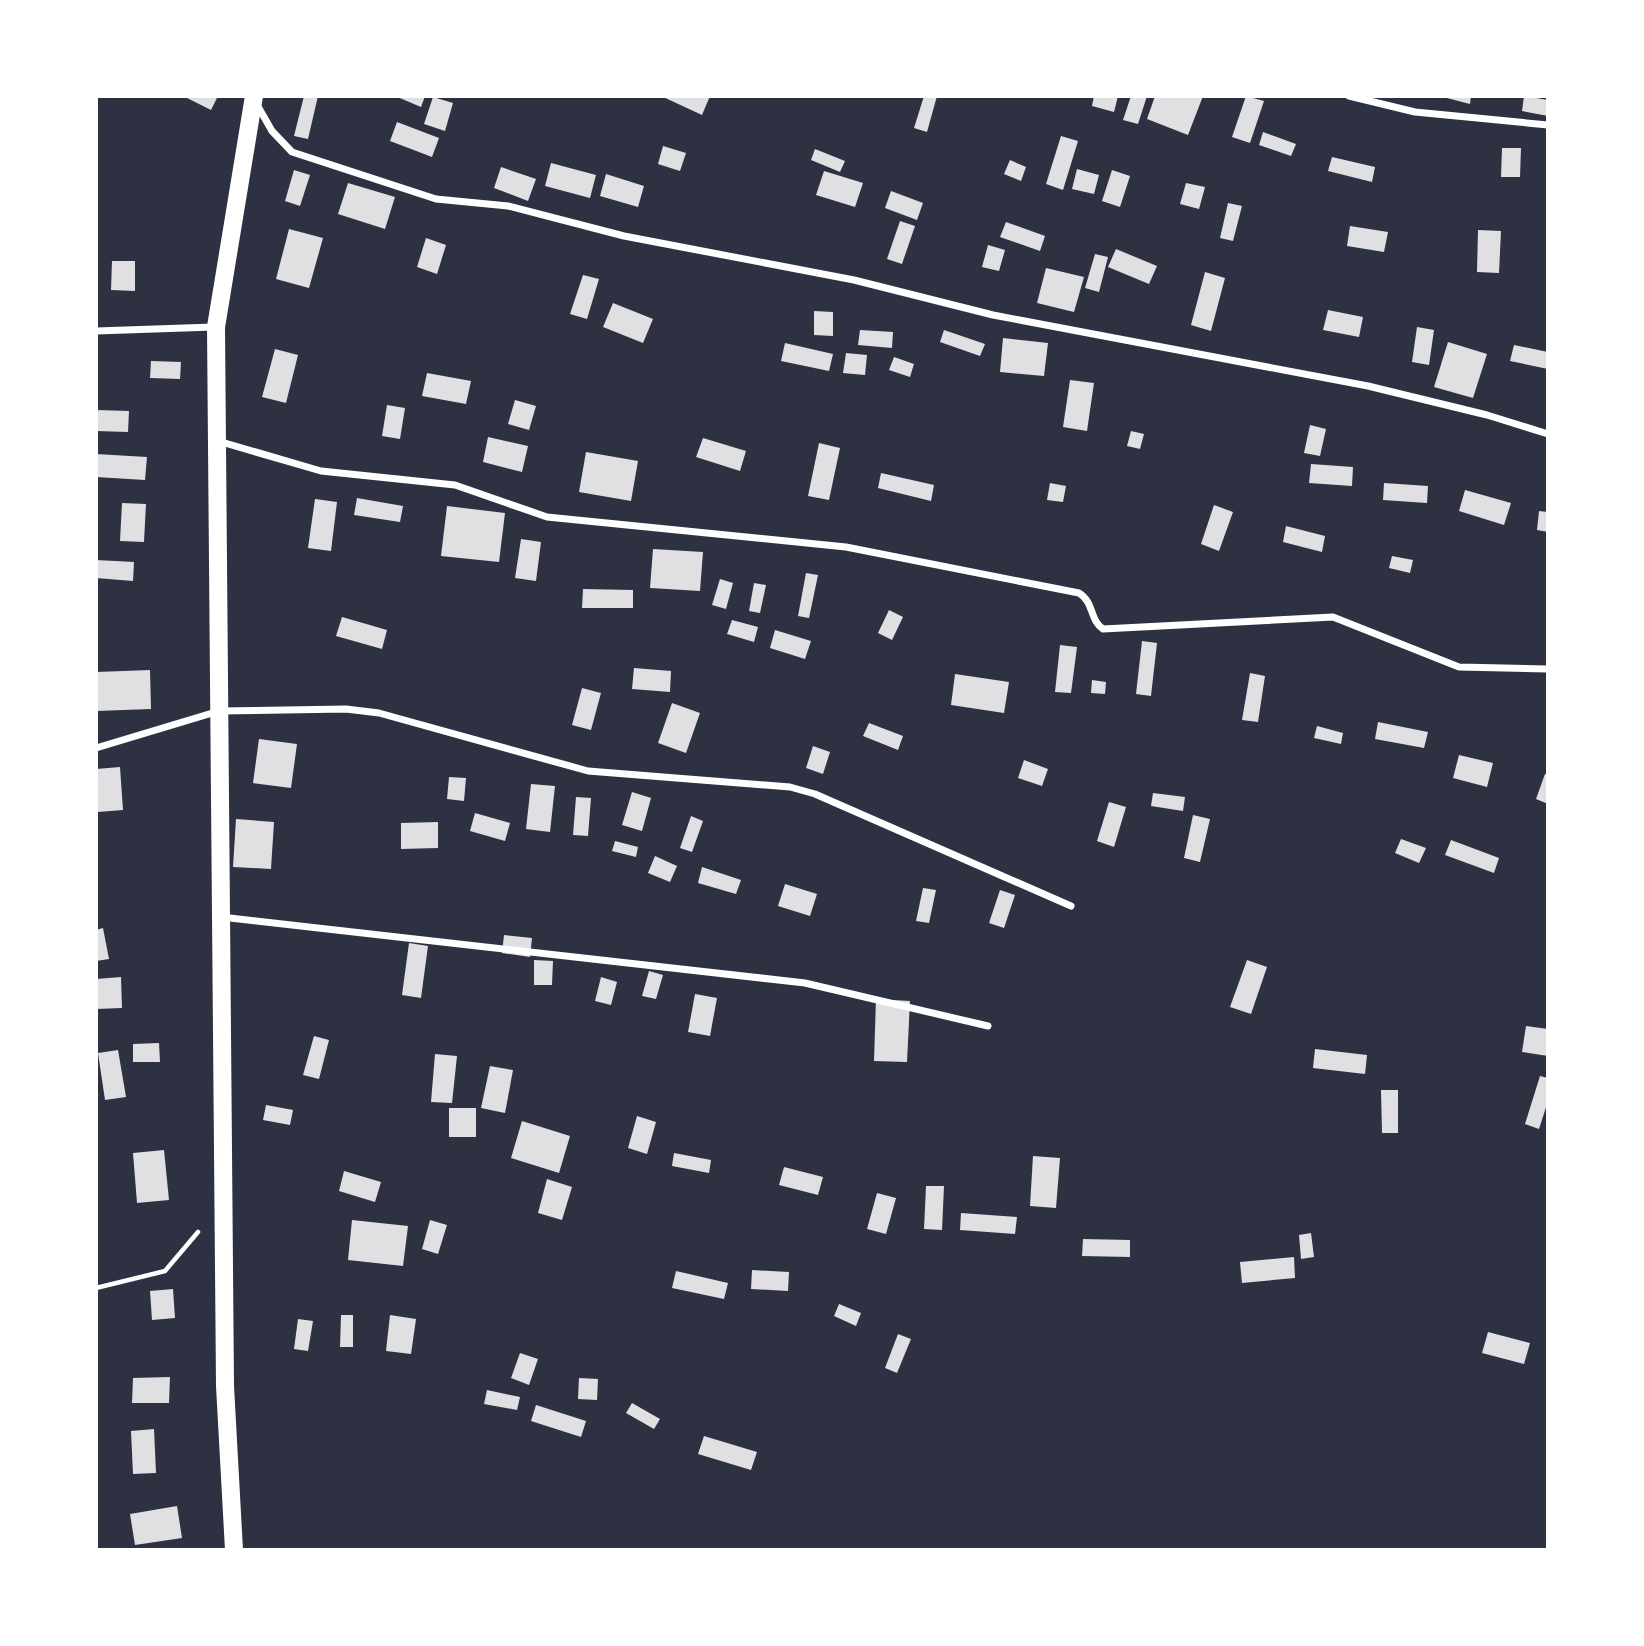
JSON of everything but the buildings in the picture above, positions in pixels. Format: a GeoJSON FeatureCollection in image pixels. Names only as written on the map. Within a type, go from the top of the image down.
{"type":"FeatureCollection","features":[{"type":"Feature","properties":{"kind":"main road"},"geometry":{"type":"LineString","coordinates":[[234,1550],[225,1386],[216,327],[254,98]]}},
{"type":"Feature","properties":{"kind":"street"},"geometry":{"type":"LineString","coordinates":[[1349,96],[1415,112],[1548,125]]}},
{"type":"Feature","properties":{"kind":"street"},"geometry":{"type":"LineString","coordinates":[[254,98],[272,131],[292,152],[436,200],[508,206],[624,236],[854,280],[993,315],[1368,386],[1487,415],[1548,434]]}},
{"type":"Feature","properties":{"kind":"street"},"geometry":{"type":"LineString","coordinates":[[96,331],[216,327]]}},
{"type":"Feature","properties":{"kind":"street"},"geometry":{"type":"LineString","coordinates":[[216,441],[321,471],[455,485],[547,517],[846,547],[1079,593],[1090,601],[1097,625],[1104,629],[1333,617],[1470,670],[1548,669]]}},
{"type":"Feature","properties":{"kind":"street"},"geometry":{"type":"LineString","coordinates":[[96,748],[219,711],[346,709],[379,713],[588,771],[790,787],[815,794],[1071,906]]}},
{"type":"Feature","properties":{"kind":"street"},"geometry":{"type":"LineString","coordinates":[[221,917],[805,983],[988,1026]]}},
{"type":"Feature","properties":{"kind":"path"},"geometry":{"type":"LineString","coordinates":[[96,1288],[165,1271],[223,1202]]}}]}
